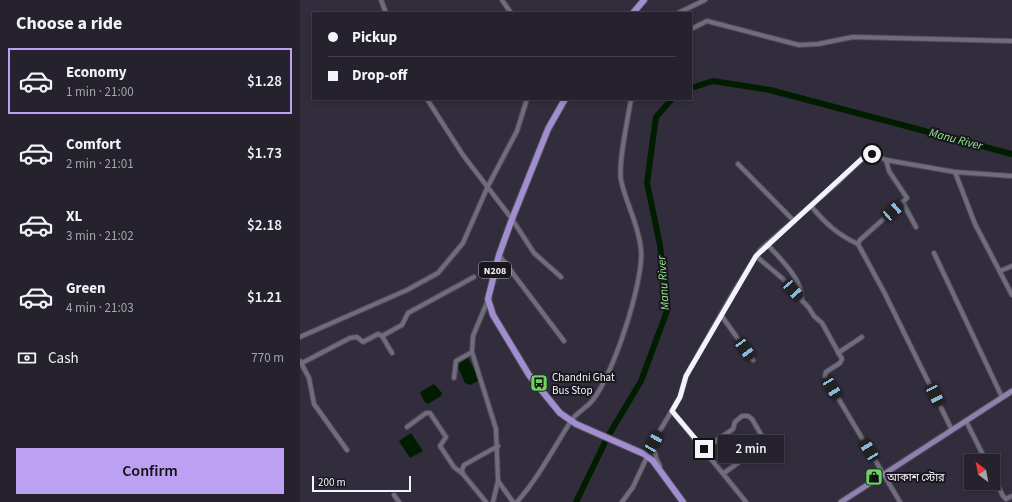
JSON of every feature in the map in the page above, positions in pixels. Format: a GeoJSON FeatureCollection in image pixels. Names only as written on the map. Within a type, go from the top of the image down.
{"type":"FeatureCollection","features":[{"type":"Feature","properties":{"kind":"highway"},"geometry":{"type":"LineString","coordinates":[[634,12],[644,0]]}},
{"type":"Feature","properties":{"kind":"highway","name":"N208"},"geometry":{"type":"LineString","coordinates":[[488,298],[499,255],[512,219],[548,129],[563,100]]}},
{"type":"Feature","properties":{"kind":"highway"},"geometry":{"type":"LineString","coordinates":[[488,298],[493,315],[529,376],[560,413],[574,422],[645,455],[652,461],[683,502]]}},
{"type":"Feature","properties":{"kind":"main road"},"geometry":{"type":"LineString","coordinates":[[841,502],[849,500],[884,474],[1012,391]]}},
{"type":"Feature","properties":{"kind":"street"},"geometry":{"type":"LineString","coordinates":[[381,0],[386,12]]}},
{"type":"Feature","properties":{"kind":"street"},"geometry":{"type":"LineString","coordinates":[[502,0],[510,12]]}},
{"type":"Feature","properties":{"kind":"street"},"geometry":{"type":"LineString","coordinates":[[680,12],[705,0]]}},
{"type":"Feature","properties":{"kind":"street"},"geometry":{"type":"LineString","coordinates":[[692,28],[707,21],[799,45],[807,45],[853,36],[1012,42]]}},
{"type":"Feature","properties":{"kind":"street"},"geometry":{"type":"LineString","coordinates":[[428,100],[463,155],[488,186],[536,255],[561,277]]}},
{"type":"Feature","properties":{"kind":"street"},"geometry":{"type":"LineString","coordinates":[[300,337],[407,290],[438,273],[463,243],[488,186],[517,131],[527,100]]}},
{"type":"Feature","properties":{"kind":"street"},"geometry":{"type":"LineString","coordinates":[[517,502],[574,422],[592,401],[604,383],[614,358],[639,277],[642,251],[639,233],[621,179],[621,167],[631,100]]}},
{"type":"Feature","properties":{"kind":"street"},"geometry":{"type":"LineString","coordinates":[[667,481],[656,458],[654,442],[680,397],[686,376],[756,256],[767,244],[866,155],[872,154],[886,160],[955,172],[1012,176]]}},
{"type":"Feature","properties":{"kind":"street"},"geometry":{"type":"LineString","coordinates":[[858,244],[860,240],[907,198],[889,171],[886,160]]}},
{"type":"Feature","properties":{"kind":"street"},"geometry":{"type":"LineString","coordinates":[[738,164],[794,221]]}},
{"type":"Feature","properties":{"kind":"street"},"geometry":{"type":"LineString","coordinates":[[955,172],[975,224],[1012,295]]}},
{"type":"Feature","properties":{"kind":"street"},"geometry":{"type":"LineString","coordinates":[[903,203],[916,227]]}},
{"type":"Feature","properties":{"kind":"street"},"geometry":{"type":"LineString","coordinates":[[811,206],[833,230],[858,244],[884,292],[952,430]]}},
{"type":"Feature","properties":{"kind":"street"},"geometry":{"type":"LineString","coordinates":[[767,244],[797,282],[803,292],[802,301]]}},
{"type":"Feature","properties":{"kind":"street"},"geometry":{"type":"LineString","coordinates":[[934,253],[1002,397]]}},
{"type":"Feature","properties":{"kind":"street"},"geometry":{"type":"LineString","coordinates":[[499,255],[564,341]]}},
{"type":"Feature","properties":{"kind":"street"},"geometry":{"type":"LineString","coordinates":[[756,256],[783,279],[814,316],[822,323],[842,360],[826,372],[825,376],[900,502]]}},
{"type":"Feature","properties":{"kind":"street"},"geometry":{"type":"LineString","coordinates":[[1000,271],[1012,266]]}},
{"type":"Feature","properties":{"kind":"street"},"geometry":{"type":"LineString","coordinates":[[347,450],[314,404],[309,378],[301,362],[350,338],[357,338],[363,342],[378,334],[382,336],[402,325],[408,313],[474,277]]}},
{"type":"Feature","properties":{"kind":"street"},"geometry":{"type":"LineString","coordinates":[[488,298],[473,336],[472,352],[494,422],[498,446],[498,481],[493,502]]}},
{"type":"Feature","properties":{"kind":"street"},"geometry":{"type":"LineString","coordinates":[[721,315],[753,360]]}},
{"type":"Feature","properties":{"kind":"street"},"geometry":{"type":"LineString","coordinates":[[382,336],[392,353]]}},
{"type":"Feature","properties":{"kind":"street"},"geometry":{"type":"LineString","coordinates":[[838,353],[862,337]]}},
{"type":"Feature","properties":{"kind":"street"},"geometry":{"type":"LineString","coordinates":[[454,378],[456,361],[472,352]]}},
{"type":"Feature","properties":{"kind":"street"},"geometry":{"type":"LineString","coordinates":[[672,411],[724,473],[746,502]]}},
{"type":"Feature","properties":{"kind":"street"},"geometry":{"type":"LineString","coordinates":[[407,427],[426,413],[430,414],[446,437],[440,446],[454,467],[463,474],[486,502]]}},
{"type":"Feature","properties":{"kind":"street"},"geometry":{"type":"LineString","coordinates":[[704,449],[733,429],[736,422],[742,416],[748,416],[752,419],[766,443],[724,473]]}},
{"type":"Feature","properties":{"kind":"street"},"geometry":{"type":"LineString","coordinates":[[966,421],[982,454]]}},
{"type":"Feature","properties":{"kind":"street"},"geometry":{"type":"LineString","coordinates":[[463,474],[462,470],[464,466],[498,446]]}},
{"type":"Feature","properties":{"kind":"street"},"geometry":{"type":"LineString","coordinates":[[625,501],[645,455]]}},
{"type":"Feature","properties":{"kind":"street"},"geometry":{"type":"LineString","coordinates":[[498,481],[513,502]]}},
{"type":"Feature","properties":{"kind":"street"},"geometry":{"type":"LineString","coordinates":[[1000,490],[1006,499],[1012,496]]}},
{"type":"Feature","properties":{"kind":"street"},"geometry":{"type":"LineString","coordinates":[[394,495],[399,502]]}},
{"type":"Feature","properties":{"kind":"shaded area"},"geometry":{"type":"Polygon","coordinates":[[[468,358],[480,380],[470,385],[465,383],[457,365],[468,358]]]}},
{"type":"Feature","properties":{"kind":"shaded area"},"geometry":{"type":"Polygon","coordinates":[[[434,384],[442,393],[441,396],[428,404],[424,401],[420,392],[434,384]]]}},
{"type":"Feature","properties":{"kind":"shaded area"},"geometry":{"type":"Polygon","coordinates":[[[411,433],[423,451],[410,458],[399,441],[411,433]]]}},
{"type":"Feature","properties":{"kind":"waterway","name":"Manu River"},"geometry":{"type":"LineString","coordinates":[[692,88],[713,81],[770,90],[1012,154]]}},
{"type":"Feature","properties":{"kind":"waterway","name":"Manu River"},"geometry":{"type":"LineString","coordinates":[[576,502],[607,438],[641,381],[667,311],[660,245],[647,183],[656,117],[671,100]]}},
{"type":"Feature","properties":{"kind":"place","name":"Chandni Ghat Bus Stop"},"geometry":{"type":"Point","coordinates":[539,383]}},
{"type":"Feature","properties":{"kind":"place","name":"আকাশ স্টোর"},"geometry":{"type":"Point","coordinates":[874,477]}},
{"type":"Feature","properties":{"kind":"route"},"geometry":{"type":"LineString","coordinates":[[704,449],[672,411],[680,397],[686,376],[733,293],[760,250],[837,184],[866,155],[872,154]]}}]}
